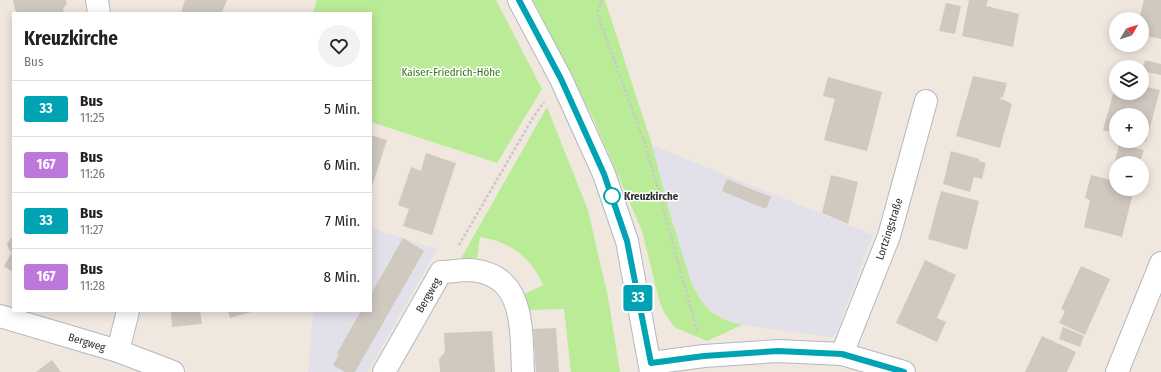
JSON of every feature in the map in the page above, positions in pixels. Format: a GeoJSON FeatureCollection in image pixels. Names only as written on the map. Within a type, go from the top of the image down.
{"type":"FeatureCollection","features":[{"type":"Feature","properties":{"kind":"street"},"geometry":{"type":"LineString","coordinates":[[97,0],[99,12]]}},
{"type":"Feature","properties":{"kind":"street"},"geometry":{"type":"LineString","coordinates":[[519,0],[561,79],[604,174],[627,241],[651,367],[704,356],[778,351],[842,354],[904,372]]}},
{"type":"Feature","properties":{"kind":"street","name":"Lortzingstraße"},"geometry":{"type":"LineString","coordinates":[[842,354],[889,236],[926,101]]}},
{"type":"Feature","properties":{"kind":"street"},"geometry":{"type":"LineString","coordinates":[[1117,372],[1161,262]]}},
{"type":"Feature","properties":{"kind":"street","name":"Bergweg"},"geometry":{"type":"LineString","coordinates":[[384,372],[441,272],[469,270],[487,274],[503,282],[514,298],[520,315],[524,372]]}},
{"type":"Feature","properties":{"kind":"street"},"geometry":{"type":"LineString","coordinates":[[118,351],[128,312]]}},
{"type":"Feature","properties":{"kind":"street","name":"Bergweg"},"geometry":{"type":"LineString","coordinates":[[0,316],[118,351],[173,372]]}},
{"type":"Feature","properties":{"kind":"path"},"geometry":{"type":"LineString","coordinates":[[602,0],[597,13],[646,147],[704,356]]}},
{"type":"Feature","properties":{"kind":"path"},"geometry":{"type":"LineString","coordinates":[[441,272],[454,254],[534,116]]}},
{"type":"Feature","properties":{"kind":"shaded area"},"geometry":{"type":"Polygon","coordinates":[[[652,145],[873,235],[836,333],[830,337],[742,325],[725,320],[711,312],[700,299],[691,282],[670,214],[652,145]]]}},
{"type":"Feature","properties":{"kind":"shaded area"},"geometry":{"type":"Polygon","coordinates":[[[372,228],[437,249],[367,372],[308,372],[313,312],[372,312],[372,228]]]}},
{"type":"Feature","properties":{"kind":"green space","name":"Kaiser-Friedrich-Höhe"},"geometry":{"type":"Polygon","coordinates":[[[317,0],[496,0],[542,89],[497,163],[372,122],[372,12],[313,12],[317,0]]]}},
{"type":"Feature","properties":{"kind":"green space"},"geometry":{"type":"Polygon","coordinates":[[[533,0],[605,0],[652,145],[670,214],[691,282],[700,299],[711,312],[725,320],[742,325],[707,341],[674,327],[664,312],[659,300],[642,231],[593,118],[533,0]]]}},
{"type":"Feature","properties":{"kind":"green space"},"geometry":{"type":"Polygon","coordinates":[[[547,107],[588,210],[608,297],[620,372],[571,372],[564,309],[530,310],[524,294],[543,285],[532,266],[518,252],[500,242],[480,237],[477,258],[460,260],[547,107]]]}},
{"type":"Feature","properties":{"kind":"building"},"geometry":{"type":"Polygon","coordinates":[[[13,0],[66,0],[67,4],[63,8],[64,12],[17,12],[15,10],[13,0]]]}},
{"type":"Feature","properties":{"kind":"building"},"geometry":{"type":"Polygon","coordinates":[[[185,0],[227,0],[222,12],[181,12],[185,0]]]}},
{"type":"Feature","properties":{"kind":"building"},"geometry":{"type":"Polygon","coordinates":[[[969,0],[988,0],[986,6],[1019,14],[1013,47],[962,36],[969,0]]]}},
{"type":"Feature","properties":{"kind":"building"},"geometry":{"type":"Polygon","coordinates":[[[1144,0],[1161,0],[1161,39],[1149,36],[1149,12],[1141,12],[1144,0]]]}},
{"type":"Feature","properties":{"kind":"building"},"geometry":{"type":"Polygon","coordinates":[[[946,3],[961,6],[955,34],[939,31],[946,3]]]}},
{"type":"Feature","properties":{"kind":"building"},"geometry":{"type":"Polygon","coordinates":[[[1149,61],[1161,64],[1161,75],[1149,72],[1149,61]]]}},
{"type":"Feature","properties":{"kind":"building"},"geometry":{"type":"Polygon","coordinates":[[[973,76],[1007,83],[1003,97],[1001,97],[1000,101],[1002,99],[1012,104],[1000,148],[956,136],[973,76]]]}},
{"type":"Feature","properties":{"kind":"building"},"geometry":{"type":"Polygon","coordinates":[[[828,77],[882,92],[867,151],[824,140],[835,99],[823,96],[828,77]]]}},
{"type":"Feature","properties":{"kind":"building"},"geometry":{"type":"Polygon","coordinates":[[[1149,88],[1160,90],[1149,131],[1149,108],[1109,108],[1111,100],[1149,100],[1149,88]]]}},
{"type":"Feature","properties":{"kind":"building"},"geometry":{"type":"Polygon","coordinates":[[[1109,108],[1109,132],[1103,130],[1109,108]]]}},
{"type":"Feature","properties":{"kind":"building"},"geometry":{"type":"Polygon","coordinates":[[[372,135],[387,140],[372,186],[372,135]]]}},
{"type":"Feature","properties":{"kind":"building"},"geometry":{"type":"Polygon","coordinates":[[[1118,148],[1136,148],[1144,150],[1142,156],[1116,156],[1118,148]]]}},
{"type":"Feature","properties":{"kind":"building"},"geometry":{"type":"Polygon","coordinates":[[[951,151],[979,159],[979,161],[986,163],[982,179],[974,177],[970,192],[943,184],[951,151]]]}},
{"type":"Feature","properties":{"kind":"building"},"geometry":{"type":"Polygon","coordinates":[[[426,153],[456,163],[432,235],[403,226],[409,209],[398,205],[411,167],[421,171],[426,153]]]}},
{"type":"Feature","properties":{"kind":"building"},"geometry":{"type":"Polygon","coordinates":[[[831,175],[858,182],[848,224],[822,213],[831,175]]]}},
{"type":"Feature","properties":{"kind":"building"},"geometry":{"type":"Polygon","coordinates":[[[1091,175],[1109,180],[1109,196],[1132,196],[1122,237],[1084,227],[1090,200],[1085,198],[1091,175]]]}},
{"type":"Feature","properties":{"kind":"building"},"geometry":{"type":"Polygon","coordinates":[[[727,179],[771,197],[766,209],[722,191],[727,179]]]}},
{"type":"Feature","properties":{"kind":"building"},"geometry":{"type":"Polygon","coordinates":[[[941,191],[979,201],[967,250],[928,239],[941,191]]]}},
{"type":"Feature","properties":{"kind":"building"},"geometry":{"type":"Polygon","coordinates":[[[12,238],[12,252],[9,250],[7,244],[12,238]]]}},
{"type":"Feature","properties":{"kind":"building"},"geometry":{"type":"Polygon","coordinates":[[[403,238],[424,251],[355,372],[345,372],[333,365],[339,355],[337,353],[360,312],[372,312],[372,292],[403,238]]]}},
{"type":"Feature","properties":{"kind":"building"},"geometry":{"type":"Polygon","coordinates":[[[12,252],[12,271],[4,266],[12,252]]]}},
{"type":"Feature","properties":{"kind":"building"},"geometry":{"type":"Polygon","coordinates":[[[925,260],[956,275],[937,318],[946,322],[937,342],[896,323],[925,260]]]}},
{"type":"Feature","properties":{"kind":"building"},"geometry":{"type":"Polygon","coordinates":[[[1081,266],[1110,279],[1085,335],[1059,323],[1065,311],[1061,309],[1081,266]]]}},
{"type":"Feature","properties":{"kind":"building"},"geometry":{"type":"Polygon","coordinates":[[[171,312],[200,312],[202,324],[172,327],[171,312]]]}},
{"type":"Feature","properties":{"kind":"building"},"geometry":{"type":"Polygon","coordinates":[[[228,312],[251,312],[230,318],[228,312]]]}},
{"type":"Feature","properties":{"kind":"building"},"geometry":{"type":"Polygon","coordinates":[[[1063,327],[1084,336],[1080,347],[1059,339],[1063,327]]]}},
{"type":"Feature","properties":{"kind":"building"},"geometry":{"type":"Polygon","coordinates":[[[556,328],[559,372],[536,372],[533,329],[556,328]]]}},
{"type":"Feature","properties":{"kind":"building"},"geometry":{"type":"Polygon","coordinates":[[[492,331],[495,372],[440,372],[439,359],[445,352],[444,333],[492,331]]]}},
{"type":"Feature","properties":{"kind":"building"},"geometry":{"type":"Polygon","coordinates":[[[1042,336],[1076,352],[1067,372],[1025,372],[1042,336]]]}},
{"type":"Feature","properties":{"kind":"building"},"geometry":{"type":"Polygon","coordinates":[[[52,360],[61,372],[36,372],[52,360]]]}},
{"type":"Feature","properties":{"kind":"bus line","name":"33"},"geometry":{"type":"LineString","coordinates":[[519,0],[561,79],[604,174],[627,241],[651,363],[704,356],[778,351],[842,354],[904,372]]}},
{"type":"Feature","properties":{"kind":"place","name":"Kreuzkirche"},"geometry":{"type":"Point","coordinates":[612,196]}}]}
